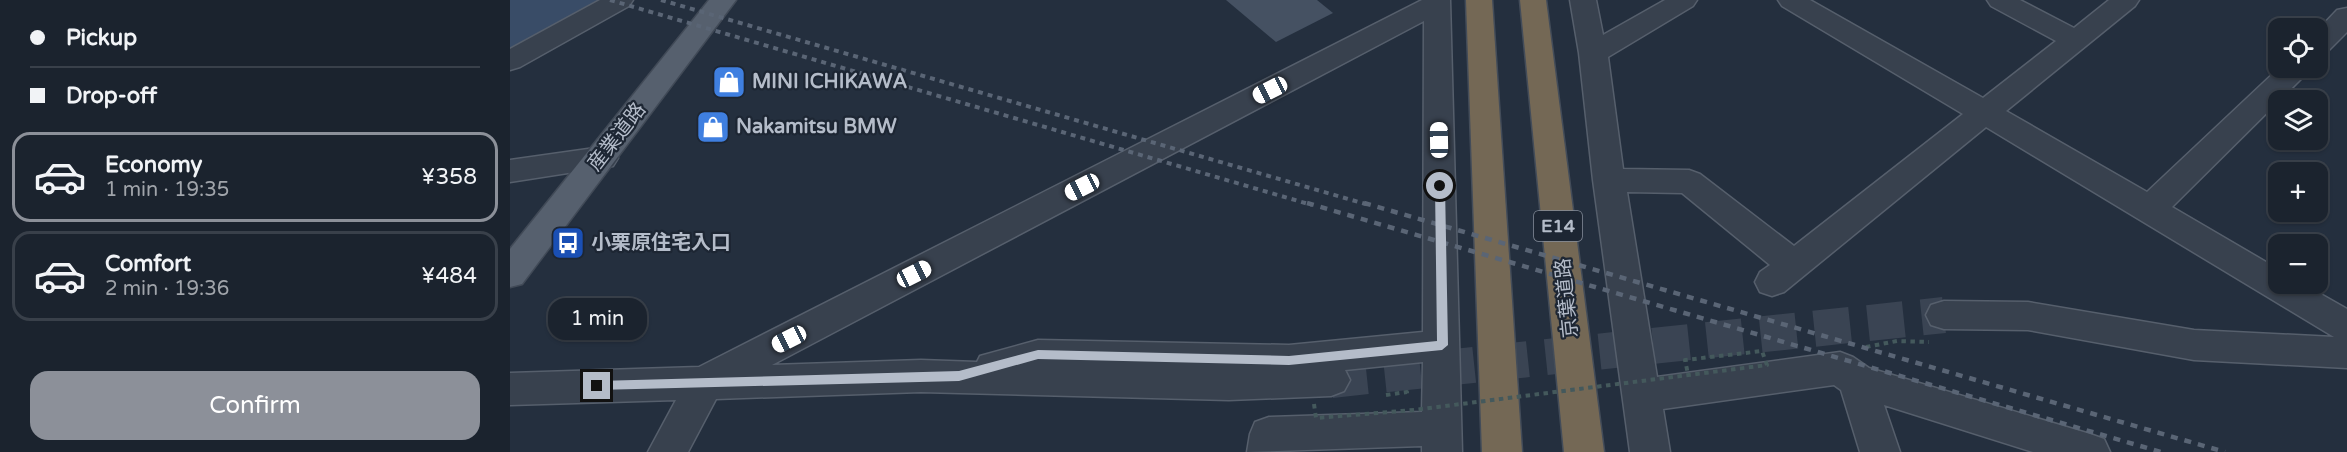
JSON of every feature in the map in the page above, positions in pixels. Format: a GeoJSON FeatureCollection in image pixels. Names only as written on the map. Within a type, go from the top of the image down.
{"type":"FeatureCollection","features":[{"type":"Feature","properties":{"kind":"highway"},"geometry":{"type":"LineString","coordinates":[[1479,0],[1502,452]]}},
{"type":"Feature","properties":{"kind":"highway","name":"京葉道路"},"geometry":{"type":"LineString","coordinates":[[1533,0],[1584,452]]}},
{"type":"Feature","properties":{"kind":"main road","name":"産業道路"},"geometry":{"type":"LineString","coordinates":[[510,274],[723,0]]}},
{"type":"Feature","properties":{"kind":"street"},"geometry":{"type":"LineString","coordinates":[[510,61],[620,0]]}},
{"type":"Feature","properties":{"kind":"street"},"geometry":{"type":"LineString","coordinates":[[1583,0],[1593,53],[1609,180],[1650,452]]}},
{"type":"Feature","properties":{"kind":"street"},"geometry":{"type":"LineString","coordinates":[[1593,53],[1684,0]]}},
{"type":"Feature","properties":{"kind":"street"},"geometry":{"type":"LineString","coordinates":[[1791,0],[2150,209],[2347,327]]}},
{"type":"Feature","properties":{"kind":"street"},"geometry":{"type":"LineString","coordinates":[[2000,0],[2076,40]]}},
{"type":"Feature","properties":{"kind":"street"},"geometry":{"type":"LineString","coordinates":[[1609,180],[1689,182],[1783,273],[2126,0]]}},
{"type":"Feature","properties":{"kind":"street"},"geometry":{"type":"LineString","coordinates":[[668,452],[705,382],[1437,2],[1442,440],[1269,434],[1267,452]]}},
{"type":"Feature","properties":{"kind":"street"},"geometry":{"type":"LineString","coordinates":[[2328,35],[2347,16]]}},
{"type":"Feature","properties":{"kind":"street"},"geometry":{"type":"LineString","coordinates":[[2150,209],[2285,78]]}},
{"type":"Feature","properties":{"kind":"street"},"geometry":{"type":"LineString","coordinates":[[510,171],[602,158]]}},
{"type":"Feature","properties":{"kind":"street"},"geometry":{"type":"LineString","coordinates":[[1937,328],[2028,316],[2194,345],[2347,353]]}},
{"type":"Feature","properties":{"kind":"street"},"geometry":{"type":"LineString","coordinates":[[959,376],[1038,355],[1289,360],[1442,345]]}},
{"type":"Feature","properties":{"kind":"street"},"geometry":{"type":"LineString","coordinates":[[1641,396],[1860,364],[2090,452]]}},
{"type":"Feature","properties":{"kind":"street"},"geometry":{"type":"LineString","coordinates":[[1860,364],[1880,452]]}},
{"type":"Feature","properties":{"kind":"street"},"geometry":{"type":"LineString","coordinates":[[510,388],[959,376],[1229,384],[1323,392]]}},
{"type":"Feature","properties":{"kind":"path"},"geometry":{"type":"LineString","coordinates":[[1860,364],[1897,340],[1937,328]]}},
{"type":"Feature","properties":{"kind":"path"},"geometry":{"type":"LineString","coordinates":[[1323,392],[1316,418],[1414,410],[1767,365],[1762,351],[1685,360],[1688,374]]}},
{"type":"Feature","properties":{"kind":"water"},"geometry":{"type":"Polygon","coordinates":[[[510,0],[603,0],[510,51],[510,0]]]}},
{"type":"Feature","properties":{"kind":"building"},"geometry":{"type":"Polygon","coordinates":[[[1226,0],[1317,0],[1333,13],[1276,42],[1226,0]]]}},
{"type":"Feature","properties":{"kind":"tunnel"},"geometry":{"type":"LineString","coordinates":[[1331,380],[1944,315]]}},
{"type":"Feature","properties":{"kind":"railway"},"geometry":{"type":"LineString","coordinates":[[610,0],[1312,205]]}},
{"type":"Feature","properties":{"kind":"railway"},"geometry":{"type":"LineString","coordinates":[[661,0],[1369,205]]}},
{"type":"Feature","properties":{"kind":"railway"},"geometry":{"type":"LineString","coordinates":[[1307,203],[2161,452]]}},
{"type":"Feature","properties":{"kind":"railway"},"geometry":{"type":"LineString","coordinates":[[1364,203],[2225,452]]}},
{"type":"Feature","properties":{"kind":"place","name":"MINI ICHIKAWA"},"geometry":{"type":"Point","coordinates":[729,82]}},
{"type":"Feature","properties":{"kind":"place","name":"Nakamitsu BMW"},"geometry":{"type":"Point","coordinates":[713,127]}},
{"type":"Feature","properties":{"kind":"place","name":"小栗原住宅入口"},"geometry":{"type":"Point","coordinates":[568,243]}},
{"type":"Feature","properties":{"kind":"route"},"geometry":{"type":"LineString","coordinates":[[597,386],[959,376],[1038,355],[1289,360],[1442,345],[1440,186]]}}]}
